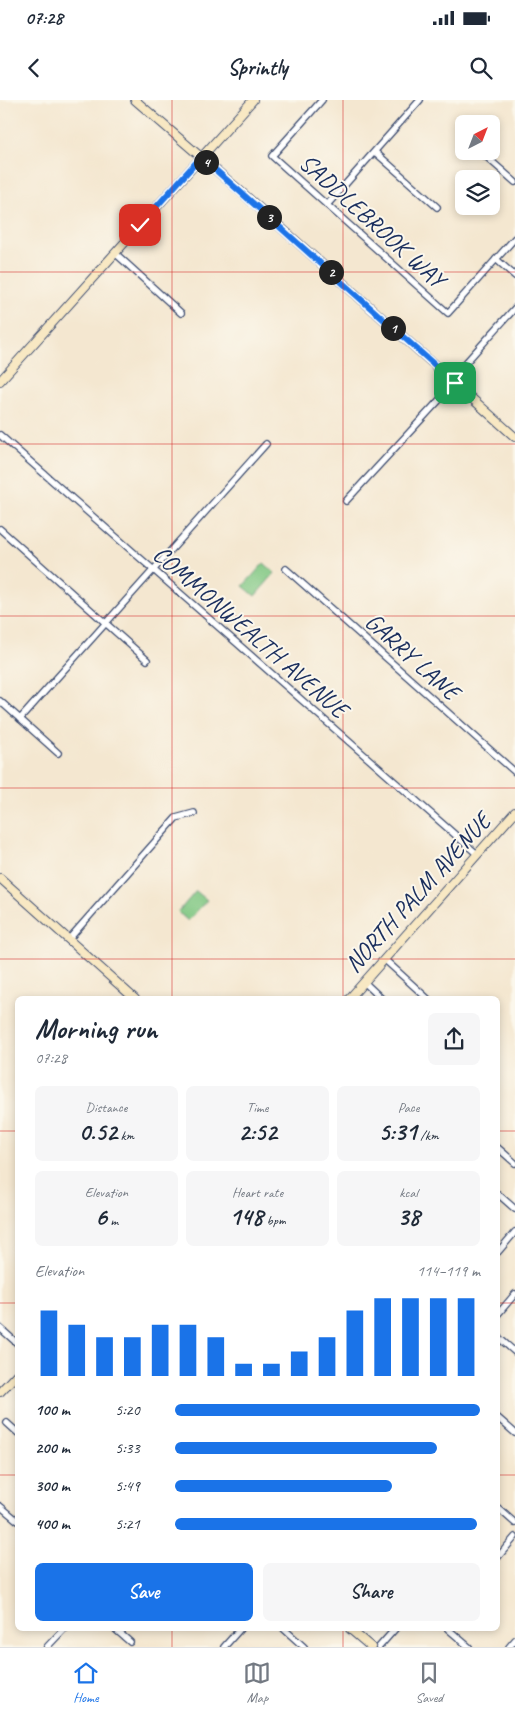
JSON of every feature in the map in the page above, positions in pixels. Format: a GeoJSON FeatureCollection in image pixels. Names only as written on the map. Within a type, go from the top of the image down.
{"type":"FeatureCollection","features":[{"type":"Feature","properties":{"kind":"street"},"geometry":{"type":"LineString","coordinates":[[135,100],[515,437]]}},
{"type":"Feature","properties":{"kind":"street"},"geometry":{"type":"LineString","coordinates":[[0,381],[253,100]]}},
{"type":"Feature","properties":{"kind":"street","name":"SADDLEBROOK WAY"},"geometry":{"type":"LineString","coordinates":[[322,100],[272,156],[448,313],[496,260]]}},
{"type":"Feature","properties":{"kind":"street"},"geometry":{"type":"LineString","coordinates":[[327,205],[420,100]]}},
{"type":"Feature","properties":{"kind":"street"},"geometry":{"type":"LineString","coordinates":[[375,152],[437,207]]}},
{"type":"Feature","properties":{"kind":"street"},"geometry":{"type":"LineString","coordinates":[[490,160],[515,182]]}},
{"type":"Feature","properties":{"kind":"street"},"geometry":{"type":"LineString","coordinates":[[515,238],[496,260],[515,276]]}},
{"type":"Feature","properties":{"kind":"street"},"geometry":{"type":"LineString","coordinates":[[115,253],[181,313]]}},
{"type":"Feature","properties":{"kind":"street"},"geometry":{"type":"LineString","coordinates":[[346,501],[515,308]]}},
{"type":"Feature","properties":{"kind":"street","name":"COMMONWEALTH AVENUE"},"geometry":{"type":"LineString","coordinates":[[0,435],[477,854]]}},
{"type":"Feature","properties":{"kind":"street"},"geometry":{"type":"LineString","coordinates":[[20,719],[266,444]]}},
{"type":"Feature","properties":{"kind":"street"},"geometry":{"type":"LineString","coordinates":[[0,529],[147,660]]}},
{"type":"Feature","properties":{"kind":"street","name":"GARRY LANE"},"geometry":{"type":"LineString","coordinates":[[286,569],[515,772]]}},
{"type":"Feature","properties":{"kind":"street"},"geometry":{"type":"LineString","coordinates":[[0,701],[58,753]]}},
{"type":"Feature","properties":{"kind":"street","name":"NORTH PALM AVENUE"},"geometry":{"type":"LineString","coordinates":[[352,996],[515,812]]}},
{"type":"Feature","properties":{"kind":"street"},"geometry":{"type":"LineString","coordinates":[[69,939],[176,818],[194,814]]}},
{"type":"Feature","properties":{"kind":"street"},"geometry":{"type":"LineString","coordinates":[[0,878],[131,996]]}},
{"type":"Feature","properties":{"kind":"street"},"geometry":{"type":"LineString","coordinates":[[384,959],[425,996]]}},
{"type":"Feature","properties":{"kind":"street"},"geometry":{"type":"LineString","coordinates":[[364,982],[379,996]]}},
{"type":"Feature","properties":{"kind":"street"},"geometry":{"type":"LineString","coordinates":[[500,1150],[515,1163]]}},
{"type":"Feature","properties":{"kind":"street"},"geometry":{"type":"LineString","coordinates":[[500,1196],[515,1209]]}},
{"type":"Feature","properties":{"kind":"street"},"geometry":{"type":"LineString","coordinates":[[500,1250],[515,1232]]}},
{"type":"Feature","properties":{"kind":"street"},"geometry":{"type":"LineString","coordinates":[[500,1312],[515,1294]]}},
{"type":"Feature","properties":{"kind":"street"},"geometry":{"type":"LineString","coordinates":[[0,1328],[15,1341]]}},
{"type":"Feature","properties":{"kind":"street"},"geometry":{"type":"LineString","coordinates":[[500,1338],[515,1352]]}},
{"type":"Feature","properties":{"kind":"street"},"geometry":{"type":"LineString","coordinates":[[0,1392],[15,1376]]}},
{"type":"Feature","properties":{"kind":"street"},"geometry":{"type":"LineString","coordinates":[[500,1420],[515,1433]]}},
{"type":"Feature","properties":{"kind":"street"},"geometry":{"type":"LineString","coordinates":[[7,1424],[15,1431]]}},
{"type":"Feature","properties":{"kind":"street"},"geometry":{"type":"LineString","coordinates":[[0,1506],[15,1518]]}},
{"type":"Feature","properties":{"kind":"street"},"geometry":{"type":"LineString","coordinates":[[500,1510],[515,1523]]}},
{"type":"Feature","properties":{"kind":"street"},"geometry":{"type":"LineString","coordinates":[[500,1555],[515,1537]]}},
{"type":"Feature","properties":{"kind":"street"},"geometry":{"type":"LineString","coordinates":[[47,1647],[62,1631]]}},
{"type":"Feature","properties":{"kind":"street"},"geometry":{"type":"LineString","coordinates":[[117,1631],[130,1642]]}},
{"type":"Feature","properties":{"kind":"street"},"geometry":{"type":"LineString","coordinates":[[224,1647],[238,1631]]}},
{"type":"Feature","properties":{"kind":"street"},"geometry":{"type":"LineString","coordinates":[[286,1631],[304,1647]]}},
{"type":"Feature","properties":{"kind":"street"},"geometry":{"type":"LineString","coordinates":[[352,1631],[371,1647]]}},
{"type":"Feature","properties":{"kind":"street"},"geometry":{"type":"LineString","coordinates":[[379,1647],[393,1631]]}},
{"type":"Feature","properties":{"kind":"street"},"geometry":{"type":"LineString","coordinates":[[450,1631],[468,1647]]}},
{"type":"Feature","properties":{"kind":"street"},"geometry":{"type":"LineString","coordinates":[[509,1647],[515,1640]]}},
{"type":"Feature","properties":{"kind":"green space"},"geometry":{"type":"Polygon","coordinates":[[[264,563],[275,573],[255,596],[243,586],[264,563]]]}},
{"type":"Feature","properties":{"kind":"green space"},"geometry":{"type":"Polygon","coordinates":[[[196,891],[207,900],[188,921],[178,912],[196,891]]]}},
{"type":"Feature","properties":{"kind":"route"},"geometry":{"type":"LineString","coordinates":[[140,225],[201,157],[455,383]]}}]}
